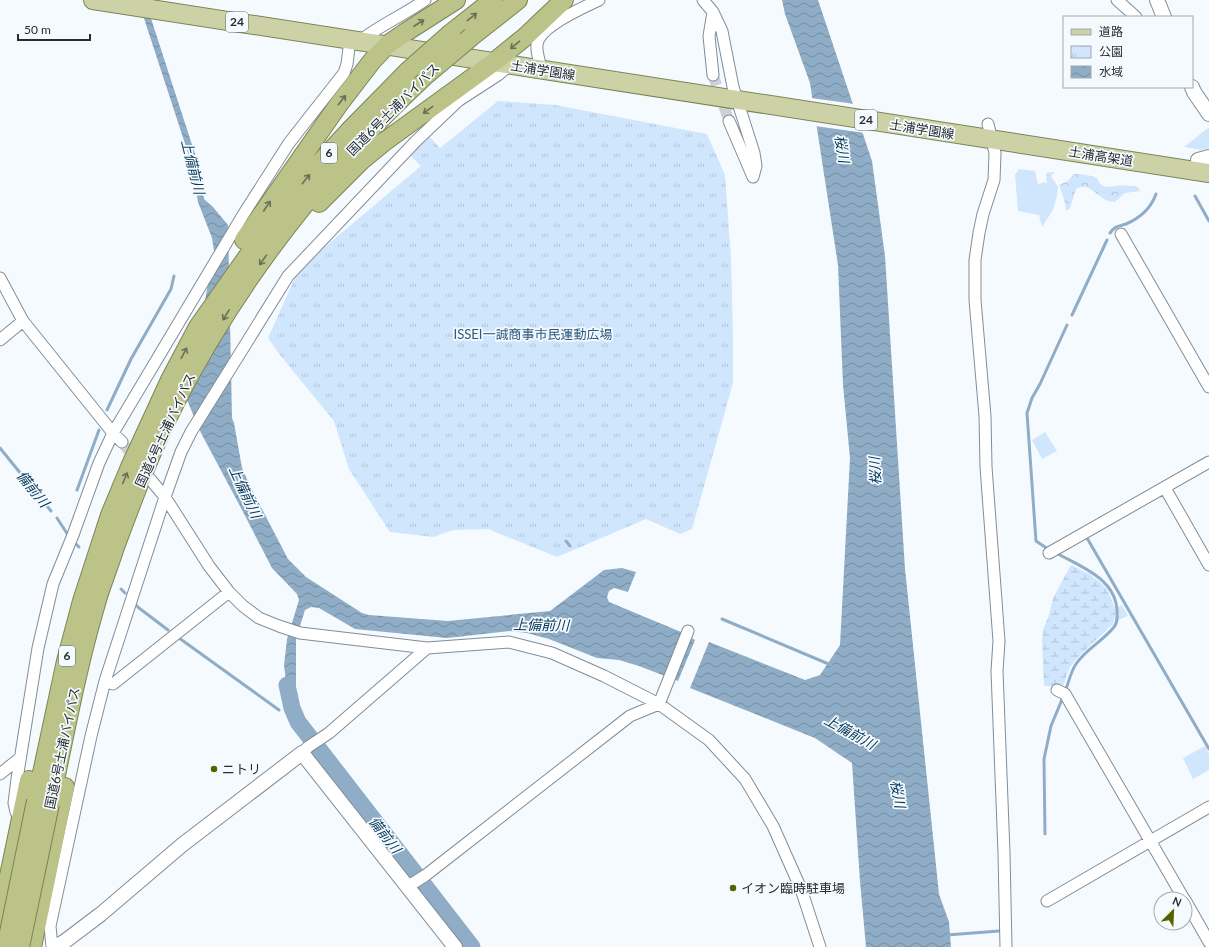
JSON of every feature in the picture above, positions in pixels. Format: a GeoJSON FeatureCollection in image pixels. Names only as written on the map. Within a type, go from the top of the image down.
{"type":"FeatureCollection","features":[{"type":"Feature","properties":{"kind":"highway"},"geometry":{"type":"LineString","coordinates":[[251,241],[339,104],[372,61],[387,46],[418,23],[456,0]]}},
{"type":"Feature","properties":{"kind":"highway","name":"国道6号土浦バイパス"},"geometry":{"type":"LineString","coordinates":[[118,518],[130,467],[170,380],[198,327],[212,291],[251,241],[282,209],[315,168],[350,130],[408,71],[451,33],[493,0]]}},
{"type":"Feature","properties":{"kind":"highway","name":"国道6号土浦バイパス"},"geometry":{"type":"LineString","coordinates":[[33,946],[43,803],[66,661],[82,601],[118,518],[142,476],[174,404],[214,334],[247,282],[294,217],[328,176],[362,137],[427,74],[518,0]]}},
{"type":"Feature","properties":{"kind":"highway"},"geometry":{"type":"LineString","coordinates":[[294,217],[321,202],[362,160],[384,142],[502,64],[524,37],[564,0]]}},
{"type":"Feature","properties":{"kind":"highway"},"geometry":{"type":"LineString","coordinates":[[0,919],[51,677],[73,594],[82,574],[118,518]]}},
{"type":"Feature","properties":{"kind":"highway"},"geometry":{"type":"LineString","coordinates":[[33,946],[72,756],[115,571],[118,518]]}},
{"type":"Feature","properties":{"kind":"highway","name":"国道6号土浦バイパス"},"geometry":{"type":"LineString","coordinates":[[6,947],[43,803]]}},
{"type":"Feature","properties":{"kind":"main road","name":"土浦学園線"},"geometry":{"type":"LineString","coordinates":[[93,0],[745,101],[986,134],[1025,132],[1206,163]]}},
{"type":"Feature","properties":{"kind":"main road","name":"土浦学園線"},"geometry":{"type":"LineString","coordinates":[[986,134],[1011,150],[1175,180],[1209,184]]}},
{"type":"Feature","properties":{"kind":"main road","name":"土浦高架道"},"geometry":{"type":"LineString","coordinates":[[986,134],[1146,163],[1206,163]]}},
{"type":"Feature","properties":{"kind":"street"},"geometry":{"type":"LineString","coordinates":[[21,819],[16,812],[14,803],[20,758],[38,648],[53,584],[73,535],[99,463],[113,433],[288,142],[344,73],[355,41],[411,10],[425,0]]}},
{"type":"Feature","properties":{"kind":"street"},"geometry":{"type":"LineString","coordinates":[[541,70],[537,44],[540,35],[569,14],[598,0]]}},
{"type":"Feature","properties":{"kind":"street"},"geometry":{"type":"LineString","coordinates":[[703,0],[713,12],[722,31],[733,87],[745,101],[741,113],[754,152],[756,166],[753,177],[728,121]]}},
{"type":"Feature","properties":{"kind":"street"},"geometry":{"type":"LineString","coordinates":[[1117,0],[1135,16]]}},
{"type":"Feature","properties":{"kind":"street"},"geometry":{"type":"LineString","coordinates":[[1157,0],[1164,16]]}},
{"type":"Feature","properties":{"kind":"street"},"geometry":{"type":"LineString","coordinates":[[713,12],[709,36],[713,75]]}},
{"type":"Feature","properties":{"kind":"street"},"geometry":{"type":"LineString","coordinates":[[427,648],[330,733],[319,739],[182,845],[101,914],[64,942],[53,947],[50,926],[90,736],[105,681],[165,497],[181,452],[191,432],[288,276],[416,141],[458,101],[498,75],[502,64]]}},
{"type":"Feature","properties":{"kind":"street"},"geometry":{"type":"LineString","coordinates":[[1192,88],[1209,114]]}},
{"type":"Feature","properties":{"kind":"street"},"geometry":{"type":"LineString","coordinates":[[986,134],[995,154],[994,180],[983,214],[974,260],[975,300],[985,416],[986,467],[999,641],[997,670],[1004,846],[1006,947]]}},
{"type":"Feature","properties":{"kind":"street"},"geometry":{"type":"LineString","coordinates":[[1122,234],[1209,387]]}},
{"type":"Feature","properties":{"kind":"street"},"geometry":{"type":"LineString","coordinates":[[0,278],[23,321],[113,433],[122,442]]}},
{"type":"Feature","properties":{"kind":"street"},"geometry":{"type":"LineString","coordinates":[[0,340],[23,321]]}},
{"type":"Feature","properties":{"kind":"street"},"geometry":{"type":"LineString","coordinates":[[1049,553],[1209,462]]}},
{"type":"Feature","properties":{"kind":"street"},"geometry":{"type":"LineString","coordinates":[[150,479],[165,497],[210,566],[229,592],[243,606],[259,618],[300,633],[427,648],[509,642],[552,652],[659,704],[709,740],[745,780],[773,826],[783,847],[801,889],[820,947]]}},
{"type":"Feature","properties":{"kind":"street"},"geometry":{"type":"LineString","coordinates":[[1165,488],[1209,565]]}},
{"type":"Feature","properties":{"kind":"street"},"geometry":{"type":"LineString","coordinates":[[105,681],[113,684],[229,592]]}},
{"type":"Feature","properties":{"kind":"street"},"geometry":{"type":"LineString","coordinates":[[411,885],[426,875],[630,716],[659,704],[688,631]]}},
{"type":"Feature","properties":{"kind":"street"},"geometry":{"type":"LineString","coordinates":[[1057,690],[1065,694],[1180,891]]}},
{"type":"Feature","properties":{"kind":"street"},"geometry":{"type":"LineString","coordinates":[[305,750],[411,885],[455,947]]}},
{"type":"Feature","properties":{"kind":"street"},"geometry":{"type":"LineString","coordinates":[[0,774],[20,758]]}},
{"type":"Feature","properties":{"kind":"street"},"geometry":{"type":"LineString","coordinates":[[1047,901],[1209,807]]}},
{"type":"Feature","properties":{"kind":"street"},"geometry":{"type":"LineString","coordinates":[[1193,914],[1209,942]]}},
{"type":"Feature","properties":{"kind":"street"},"geometry":{"type":"LineString","coordinates":[[0,942],[14,940],[33,946]]}},
{"type":"Feature","properties":{"kind":"green space","name":"ISSEI一誠商事市民運動広場"},"geometry":{"type":"Polygon","coordinates":[[[498,101],[555,105],[707,134],[725,175],[731,258],[733,383],[692,529],[680,534],[646,519],[557,557],[488,529],[453,530],[433,537],[390,532],[349,469],[334,421],[268,338],[294,280],[314,256],[421,166],[409,154],[429,136],[440,148],[498,101]]]}},
{"type":"Feature","properties":{"kind":"green space"},"geometry":{"type":"Polygon","coordinates":[[[1208,128],[1209,148],[1201,150],[1184,147],[1208,128]]]}},
{"type":"Feature","properties":{"kind":"green space"},"geometry":{"type":"Polygon","coordinates":[[[1019,169],[1035,171],[1038,184],[1045,182],[1047,184],[1046,173],[1055,172],[1051,176],[1058,187],[1057,196],[1053,210],[1042,227],[1039,215],[1018,211],[1015,175],[1019,169]]]}},
{"type":"Feature","properties":{"kind":"green space"},"geometry":{"type":"Polygon","coordinates":[[[1074,174],[1097,178],[1102,186],[1135,186],[1138,187],[1140,191],[1125,193],[1115,202],[1104,199],[1089,188],[1080,187],[1076,189],[1070,208],[1066,210],[1059,185],[1068,181],[1074,174]]]}},
{"type":"Feature","properties":{"kind":"green space"},"geometry":{"type":"Polygon","coordinates":[[[1045,432],[1057,451],[1042,459],[1032,440],[1045,432]]]}},
{"type":"Feature","properties":{"kind":"green space"},"geometry":{"type":"Polygon","coordinates":[[[1071,565],[1089,574],[1107,589],[1115,608],[1115,616],[1113,624],[1079,656],[1070,667],[1063,686],[1044,686],[1043,630],[1049,615],[1053,598],[1071,565]]]}},
{"type":"Feature","properties":{"kind":"green space"},"geometry":{"type":"Polygon","coordinates":[[[1122,605],[1128,616],[1118,620],[1118,607],[1122,605]]]}},
{"type":"Feature","properties":{"kind":"green space"},"geometry":{"type":"Polygon","coordinates":[[[1205,746],[1209,754],[1209,770],[1193,779],[1183,758],[1205,746]]]}},
{"type":"Feature","properties":{"kind":"water","name":"上備前川"},"geometry":{"type":"Polygon","coordinates":[[[138,0],[145,0],[196,157],[204,199],[228,225],[232,418],[242,468],[288,559],[306,577],[362,613],[369,615],[448,621],[550,611],[604,570],[622,568],[636,572],[628,592],[614,588],[609,591],[607,597],[609,602],[681,632],[695,640],[678,681],[619,660],[597,658],[549,639],[527,633],[510,631],[447,638],[355,629],[319,608],[311,607],[305,610],[296,639],[296,706],[289,707],[284,665],[287,639],[299,600],[297,594],[272,568],[201,433],[187,400],[214,251],[212,238],[198,202],[190,159],[138,0]]]}},
{"type":"Feature","properties":{"kind":"water"},"geometry":{"type":"Polygon","coordinates":[[[782,0],[818,0],[872,161],[885,256],[905,569],[939,894],[949,922],[951,947],[866,947],[852,763],[815,738],[690,688],[709,642],[805,680],[820,675],[840,645],[850,458],[843,385],[838,265],[810,83],[785,14],[782,0]]]}},
{"type":"Feature","properties":{"kind":"pier"},"geometry":{"type":"Polygon","coordinates":[[[811,98],[855,104],[865,133],[815,126],[811,98]]]}},
{"type":"Feature","properties":{"kind":"waterway"},"geometry":{"type":"LineString","coordinates":[[1110,233],[1116,227],[1131,222],[1140,216],[1151,204],[1156,194]]}},
{"type":"Feature","properties":{"kind":"waterway"},"geometry":{"type":"LineString","coordinates":[[1195,196],[1209,221]]}},
{"type":"Feature","properties":{"kind":"waterway"},"geometry":{"type":"LineString","coordinates":[[1072,315],[1107,240]]}},
{"type":"Feature","properties":{"kind":"waterway"},"geometry":{"type":"LineString","coordinates":[[107,410],[131,359],[171,289],[174,276]]}},
{"type":"Feature","properties":{"kind":"waterway"},"geometry":{"type":"LineString","coordinates":[[1048,549],[1036,541],[1027,413],[1032,398],[1067,325]]}},
{"type":"Feature","properties":{"kind":"waterway"},"geometry":{"type":"LineString","coordinates":[[77,490],[99,430]]}},
{"type":"Feature","properties":{"kind":"waterway","name":"備前川"},"geometry":{"type":"LineString","coordinates":[[0,448],[51,511]]}},
{"type":"Feature","properties":{"kind":"waterway","name":"備前川"},"geometry":{"type":"LineString","coordinates":[[57,518],[68,535]]}},
{"type":"Feature","properties":{"kind":"waterway"},"geometry":{"type":"LineString","coordinates":[[1087,538],[1209,749]]}},
{"type":"Feature","properties":{"kind":"waterway"},"geometry":{"type":"LineString","coordinates":[[566,541],[570,546]]}},
{"type":"Feature","properties":{"kind":"waterway","name":"備前川"},"geometry":{"type":"LineString","coordinates":[[75,543],[79,547]]}},
{"type":"Feature","properties":{"kind":"waterway"},"geometry":{"type":"LineString","coordinates":[[1058,554],[1087,569],[1104,582],[1115,599],[1117,610],[1115,625],[1110,632],[1090,649],[1076,664],[1066,689]]}},
{"type":"Feature","properties":{"kind":"waterway","name":"備前川"},"geometry":{"type":"LineString","coordinates":[[121,589],[125,593]]}},
{"type":"Feature","properties":{"kind":"waterway","name":"備前川"},"geometry":{"type":"LineString","coordinates":[[134,603],[168,630]]}},
{"type":"Feature","properties":{"kind":"waterway"},"geometry":{"type":"LineString","coordinates":[[722,619],[831,665]]}},
{"type":"Feature","properties":{"kind":"waterway","name":"備前川"},"geometry":{"type":"LineString","coordinates":[[179,638],[279,710]]}},
{"type":"Feature","properties":{"kind":"waterway","name":"備前川"},"geometry":{"type":"LineString","coordinates":[[287,685],[292,708],[298,722],[472,947]]}},
{"type":"Feature","properties":{"kind":"waterway"},"geometry":{"type":"LineString","coordinates":[[1045,834],[1044,759],[1051,726],[1063,697]]}},
{"type":"Feature","properties":{"kind":"waterway"},"geometry":{"type":"LineString","coordinates":[[947,935],[999,931]]}},
{"type":"Feature","properties":{"kind":"tunnel"},"geometry":{"type":"LineString","coordinates":[[713,75],[729,121]]}},
{"type":"Feature","properties":{"kind":"tunnel"},"geometry":{"type":"LineString","coordinates":[[122,442],[137,462]]}},
{"type":"Feature","properties":{"kind":"place","name":"ニトリ"},"geometry":{"type":"Point","coordinates":[214,769]}},
{"type":"Feature","properties":{"kind":"place","name":"イオン臨時駐車場"},"geometry":{"type":"Point","coordinates":[733,888]}},
{"type":"Feature","properties":{"kind":"water label","name":"桜川"},"geometry":{"type":"Point","coordinates":[842,149]}},
{"type":"Feature","properties":{"kind":"water label","name":"桜川"},"geometry":{"type":"Point","coordinates":[875,471]}},
{"type":"Feature","properties":{"kind":"water label","name":"桜川"},"geometry":{"type":"Point","coordinates":[898,794]}}]}
